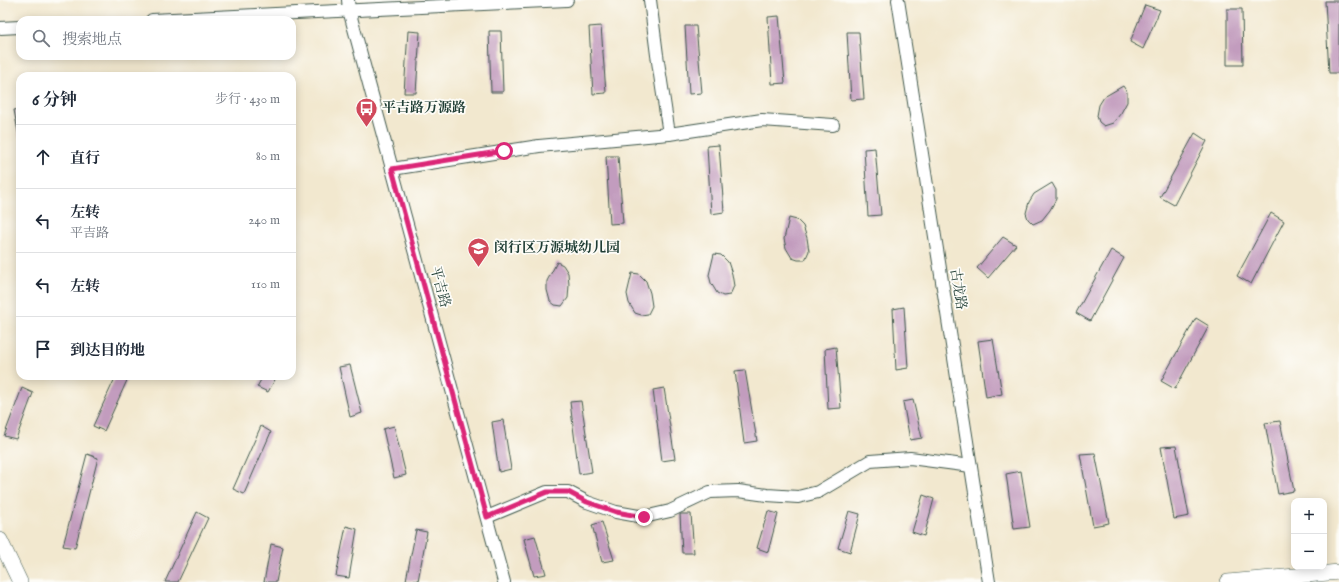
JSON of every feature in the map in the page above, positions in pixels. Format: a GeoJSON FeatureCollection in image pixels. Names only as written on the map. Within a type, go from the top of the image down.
{"type":"FeatureCollection","features":[{"type":"Feature","properties":{"kind":"main road"},"geometry":{"type":"LineString","coordinates":[[0,540],[20,582]]}},
{"type":"Feature","properties":{"kind":"main road"},"geometry":{"type":"LineString","coordinates":[[1228,582],[1339,572]]}},
{"type":"Feature","properties":{"kind":"street"},"geometry":{"type":"LineString","coordinates":[[205,16],[349,5],[567,0]]}},
{"type":"Feature","properties":{"kind":"street"},"geometry":{"type":"LineString","coordinates":[[650,0],[669,134]]}},
{"type":"Feature","properties":{"kind":"street","name":"古龙路"},"geometry":{"type":"LineString","coordinates":[[898,0],[989,582]]}},
{"type":"Feature","properties":{"kind":"street","name":"平吉路"},"geometry":{"type":"LineString","coordinates":[[349,5],[504,582]]}},
{"type":"Feature","properties":{"kind":"street"},"geometry":{"type":"LineString","coordinates":[[0,28],[16,27]]}},
{"type":"Feature","properties":{"kind":"street"},"geometry":{"type":"LineString","coordinates":[[392,169],[538,146],[669,134],[762,120],[833,125]]}},
{"type":"Feature","properties":{"kind":"street"},"geometry":{"type":"LineString","coordinates":[[487,517],[547,492],[568,492],[587,502],[616,512],[644,517],[670,511],[710,492],[738,491],[798,497],[818,492],[870,461],[910,458],[971,466]]}},
{"type":"Feature","properties":{"kind":"building"},"geometry":{"type":"Polygon","coordinates":[[[1325,1],[1339,1],[1339,73],[1329,73],[1325,1]]]}},
{"type":"Feature","properties":{"kind":"building"},"geometry":{"type":"Polygon","coordinates":[[[1145,5],[1160,10],[1143,49],[1130,42],[1145,5]]]}},
{"type":"Feature","properties":{"kind":"building"},"geometry":{"type":"Polygon","coordinates":[[[1227,9],[1242,9],[1243,65],[1227,65],[1227,9]]]}},
{"type":"Feature","properties":{"kind":"building"},"geometry":{"type":"Polygon","coordinates":[[[779,16],[785,83],[772,84],[768,17],[779,16]]]}},
{"type":"Feature","properties":{"kind":"building"},"geometry":{"type":"Polygon","coordinates":[[[601,26],[606,93],[593,94],[589,27],[601,26]]]}},
{"type":"Feature","properties":{"kind":"building"},"geometry":{"type":"Polygon","coordinates":[[[685,26],[696,26],[702,93],[689,94],[685,26]]]}},
{"type":"Feature","properties":{"kind":"building"},"geometry":{"type":"Polygon","coordinates":[[[408,31],[420,32],[416,93],[404,93],[408,31]]]}},
{"type":"Feature","properties":{"kind":"building"},"geometry":{"type":"Polygon","coordinates":[[[489,31],[501,31],[503,92],[491,92],[489,31]]]}},
{"type":"Feature","properties":{"kind":"building"},"geometry":{"type":"Polygon","coordinates":[[[847,32],[859,32],[864,99],[851,100],[847,32]]]}},
{"type":"Feature","properties":{"kind":"building"},"geometry":{"type":"Polygon","coordinates":[[[1123,86],[1127,92],[1127,102],[1113,123],[1104,126],[1099,122],[1097,116],[1099,105],[1104,97],[1123,86]]]}},
{"type":"Feature","properties":{"kind":"building"},"geometry":{"type":"Polygon","coordinates":[[[14,110],[16,110],[16,121],[14,110]]]}},
{"type":"Feature","properties":{"kind":"building"},"geometry":{"type":"Polygon","coordinates":[[[1195,133],[1207,141],[1174,205],[1160,197],[1195,133]]]}},
{"type":"Feature","properties":{"kind":"building"},"geometry":{"type":"Polygon","coordinates":[[[719,145],[724,212],[711,214],[707,146],[719,145]]]}},
{"type":"Feature","properties":{"kind":"building"},"geometry":{"type":"Polygon","coordinates":[[[875,148],[881,215],[868,216],[864,149],[875,148]]]}},
{"type":"Feature","properties":{"kind":"building"},"geometry":{"type":"Polygon","coordinates":[[[606,156],[618,156],[623,223],[610,224],[606,156]]]}},
{"type":"Feature","properties":{"kind":"building"},"geometry":{"type":"Polygon","coordinates":[[[1052,183],[1056,190],[1056,199],[1042,220],[1033,224],[1028,219],[1026,213],[1029,202],[1034,194],[1052,183]]]}},
{"type":"Feature","properties":{"kind":"building"},"geometry":{"type":"Polygon","coordinates":[[[1271,213],[1284,221],[1251,284],[1237,276],[1271,213]]]}},
{"type":"Feature","properties":{"kind":"building"},"geometry":{"type":"Polygon","coordinates":[[[789,218],[797,220],[803,226],[809,251],[805,260],[792,258],[786,248],[784,239],[789,218]]]}},
{"type":"Feature","properties":{"kind":"building"},"geometry":{"type":"Polygon","coordinates":[[[1003,237],[1016,245],[988,278],[977,268],[1003,237]]]}},
{"type":"Feature","properties":{"kind":"building"},"geometry":{"type":"Polygon","coordinates":[[[1111,250],[1124,258],[1090,321],[1076,313],[1111,250]]]}},
{"type":"Feature","properties":{"kind":"building"},"geometry":{"type":"Polygon","coordinates":[[[714,254],[721,255],[728,262],[734,286],[730,295],[723,296],[717,293],[711,283],[709,275],[714,254]]]}},
{"type":"Feature","properties":{"kind":"building"},"geometry":{"type":"Polygon","coordinates":[[[557,262],[563,265],[568,273],[568,298],[562,306],[555,305],[550,301],[547,290],[547,281],[557,262]]]}},
{"type":"Feature","properties":{"kind":"building"},"geometry":{"type":"Polygon","coordinates":[[[632,273],[639,274],[646,281],[652,306],[648,314],[641,315],[635,313],[629,303],[627,294],[632,273]]]}},
{"type":"Feature","properties":{"kind":"building"},"geometry":{"type":"Polygon","coordinates":[[[904,307],[908,368],[896,370],[893,309],[904,307]]]}},
{"type":"Feature","properties":{"kind":"building"},"geometry":{"type":"Polygon","coordinates":[[[1196,318],[1209,326],[1175,389],[1161,381],[1196,318]]]}},
{"type":"Feature","properties":{"kind":"building"},"geometry":{"type":"Polygon","coordinates":[[[993,339],[1002,394],[986,397],[978,341],[993,339]]]}},
{"type":"Feature","properties":{"kind":"building"},"geometry":{"type":"Polygon","coordinates":[[[836,347],[841,408],[828,409],[825,349],[836,347]]]}},
{"type":"Feature","properties":{"kind":"building"},"geometry":{"type":"Polygon","coordinates":[[[350,365],[362,413],[350,417],[339,367],[350,365]]]}},
{"type":"Feature","properties":{"kind":"building"},"geometry":{"type":"Polygon","coordinates":[[[745,370],[757,441],[744,443],[735,371],[745,370]]]}},
{"type":"Feature","properties":{"kind":"building"},"geometry":{"type":"Polygon","coordinates":[[[114,380],[127,380],[104,431],[93,426],[114,380]]]}},
{"type":"Feature","properties":{"kind":"building"},"geometry":{"type":"Polygon","coordinates":[[[261,380],[275,380],[268,392],[257,387],[261,380]]]}},
{"type":"Feature","properties":{"kind":"building"},"geometry":{"type":"Polygon","coordinates":[[[22,388],[33,393],[16,439],[4,436],[22,388]]]}},
{"type":"Feature","properties":{"kind":"building"},"geometry":{"type":"Polygon","coordinates":[[[664,388],[675,459],[662,461],[653,390],[664,388]]]}},
{"type":"Feature","properties":{"kind":"building"},"geometry":{"type":"Polygon","coordinates":[[[913,400],[922,438],[910,440],[903,402],[913,400]]]}},
{"type":"Feature","properties":{"kind":"building"},"geometry":{"type":"Polygon","coordinates":[[[581,401],[592,472],[579,474],[570,402],[581,401]]]}},
{"type":"Feature","properties":{"kind":"building"},"geometry":{"type":"Polygon","coordinates":[[[503,420],[511,469],[499,472],[492,422],[503,420]]]}},
{"type":"Feature","properties":{"kind":"building"},"geometry":{"type":"Polygon","coordinates":[[[1280,421],[1294,491],[1278,494],[1265,423],[1280,421]]]}},
{"type":"Feature","properties":{"kind":"building"},"geometry":{"type":"Polygon","coordinates":[[[261,426],[271,432],[244,494],[233,489],[261,426]]]}},
{"type":"Feature","properties":{"kind":"building"},"geometry":{"type":"Polygon","coordinates":[[[394,426],[406,475],[394,478],[383,429],[394,426]]]}},
{"type":"Feature","properties":{"kind":"building"},"geometry":{"type":"Polygon","coordinates":[[[1176,446],[1189,516],[1174,519],[1161,447],[1176,446]]]}},
{"type":"Feature","properties":{"kind":"building"},"geometry":{"type":"Polygon","coordinates":[[[1095,453],[1109,523],[1093,526],[1080,454],[1095,453]]]}},
{"type":"Feature","properties":{"kind":"building"},"geometry":{"type":"Polygon","coordinates":[[[87,454],[98,458],[75,548],[63,546],[87,454]]]}},
{"type":"Feature","properties":{"kind":"building"},"geometry":{"type":"Polygon","coordinates":[[[1021,471],[1030,527],[1014,529],[1006,474],[1021,471]]]}},
{"type":"Feature","properties":{"kind":"building"},"geometry":{"type":"Polygon","coordinates":[[[923,495],[934,499],[924,536],[912,532],[923,495]]]}},
{"type":"Feature","properties":{"kind":"building"},"geometry":{"type":"Polygon","coordinates":[[[768,511],[778,514],[768,552],[757,548],[768,511]]]}},
{"type":"Feature","properties":{"kind":"building"},"geometry":{"type":"Polygon","coordinates":[[[849,511],[860,514],[850,552],[838,548],[849,511]]]}},
{"type":"Feature","properties":{"kind":"building"},"geometry":{"type":"Polygon","coordinates":[[[197,512],[208,518],[178,582],[165,582],[197,512]]]}},
{"type":"Feature","properties":{"kind":"building"},"geometry":{"type":"Polygon","coordinates":[[[680,514],[691,514],[694,553],[682,553],[680,514]]]}},
{"type":"Feature","properties":{"kind":"building"},"geometry":{"type":"Polygon","coordinates":[[[602,522],[614,560],[602,562],[592,525],[602,522]]]}},
{"type":"Feature","properties":{"kind":"building"},"geometry":{"type":"Polygon","coordinates":[[[346,526],[357,529],[349,578],[336,576],[346,526]]]}},
{"type":"Feature","properties":{"kind":"building"},"geometry":{"type":"Polygon","coordinates":[[[416,530],[427,532],[418,581],[406,580],[416,530]]]}},
{"type":"Feature","properties":{"kind":"building"},"geometry":{"type":"Polygon","coordinates":[[[535,536],[546,574],[534,576],[524,539],[535,536]]]}},
{"type":"Feature","properties":{"kind":"building"},"geometry":{"type":"Polygon","coordinates":[[[271,544],[283,547],[276,582],[264,582],[271,544]]]}},
{"type":"Feature","properties":{"kind":"place","name":"平吉路万源路"},"geometry":{"type":"Point","coordinates":[367,128]}},
{"type":"Feature","properties":{"kind":"place","name":"闵行区万源城幼儿园"},"geometry":{"type":"Point","coordinates":[478,268]}},
{"type":"Feature","properties":{"kind":"route"},"geometry":{"type":"LineString","coordinates":[[504,151],[392,169],[487,517],[547,492],[568,492],[587,502],[616,512],[644,517]]}}]}
